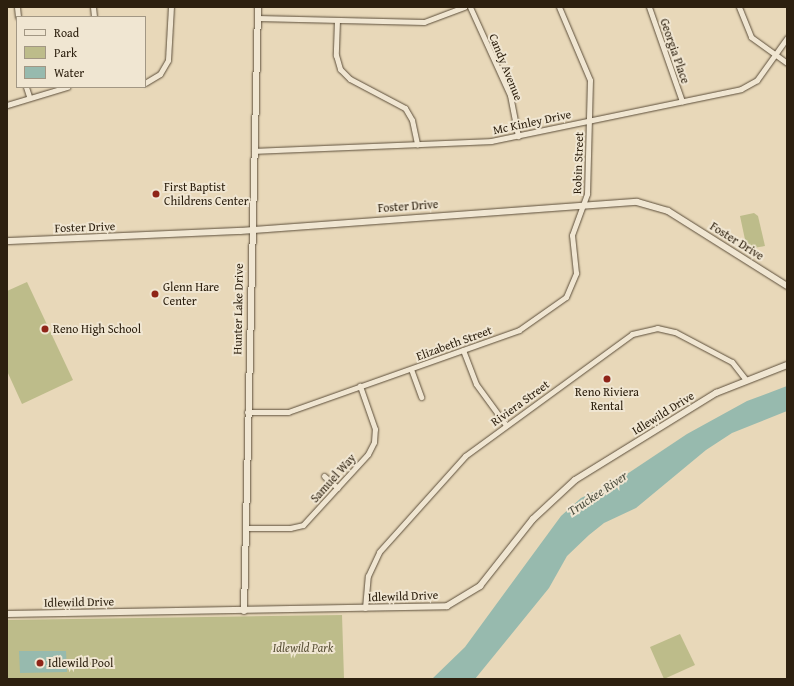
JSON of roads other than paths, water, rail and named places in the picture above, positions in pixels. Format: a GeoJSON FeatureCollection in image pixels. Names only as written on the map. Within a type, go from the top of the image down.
{"type":"FeatureCollection","features":[{"type":"Feature","properties":{"kind":"street"},"geometry":{"type":"LineString","coordinates":[[146,82],[160,74],[168,60],[171,7]]}},
{"type":"Feature","properties":{"kind":"street","name":"Hunter Lake Drive"},"geometry":{"type":"LineString","coordinates":[[244,611],[251,230],[258,7]]}},
{"type":"Feature","properties":{"kind":"street"},"geometry":{"type":"LineString","coordinates":[[257,18],[428,22],[464,7]]}},
{"type":"Feature","properties":{"kind":"street","name":"Candy Avenue"},"geometry":{"type":"LineString","coordinates":[[470,7],[510,95],[518,136]]}},
{"type":"Feature","properties":{"kind":"street","name":"Robin Street"},"geometry":{"type":"LineString","coordinates":[[559,7],[589,73],[589,121],[585,205]]}},
{"type":"Feature","properties":{"kind":"street","name":"Georgia Place"},"geometry":{"type":"LineString","coordinates":[[649,7],[682,101]]}},
{"type":"Feature","properties":{"kind":"street"},"geometry":{"type":"LineString","coordinates":[[739,7],[751,37],[787,63]]}},
{"type":"Feature","properties":{"kind":"street"},"geometry":{"type":"LineString","coordinates":[[337,20],[336,55],[340,69],[350,79],[405,108],[412,120],[417,144]]}},
{"type":"Feature","properties":{"kind":"street","name":"Mc Kinley Drive"},"geometry":{"type":"LineString","coordinates":[[254,151],[490,141],[746,88],[757,80],[787,38]]}},
{"type":"Feature","properties":{"kind":"street"},"geometry":{"type":"LineString","coordinates":[[26,88],[29,96]]}},
{"type":"Feature","properties":{"kind":"street"},"geometry":{"type":"LineString","coordinates":[[7,105],[29,96],[63,88]]}},
{"type":"Feature","properties":{"kind":"street","name":"Foster Drive"},"geometry":{"type":"LineString","coordinates":[[7,241],[251,230],[637,202],[658,206],[787,286]]}},
{"type":"Feature","properties":{"kind":"street","name":"Elizabeth Street"},"geometry":{"type":"LineString","coordinates":[[247,412],[288,412],[530,325],[566,297],[576,273],[572,234],[585,205]]}},
{"type":"Feature","properties":{"kind":"street","name":"Riviera Street"},"geometry":{"type":"LineString","coordinates":[[365,608],[370,572],[379,552],[465,456],[627,337],[648,328],[674,332],[726,358],[738,367],[746,380]]}},
{"type":"Feature","properties":{"kind":"street"},"geometry":{"type":"LineString","coordinates":[[463,350],[476,384],[506,425]]}},
{"type":"Feature","properties":{"kind":"street","name":"Idlewild Drive"},"geometry":{"type":"LineString","coordinates":[[7,614],[437,608],[464,598],[480,586],[533,519],[559,492],[716,393],[787,365]]}},
{"type":"Feature","properties":{"kind":"street"},"geometry":{"type":"LineString","coordinates":[[411,368],[421,397]]}},
{"type":"Feature","properties":{"kind":"street","name":"Samuel Way"},"geometry":{"type":"LineString","coordinates":[[245,528],[290,528],[303,525],[338,488],[374,442],[375,429],[360,386]]}},
{"type":"Feature","properties":{"kind":"street"},"geometry":{"type":"LineString","coordinates":[[324,476],[338,488]]}},
{"type":"Feature","properties":{"kind":"water","name":"Truckee River"},"geometry":{"type":"Polygon","coordinates":[[[787,386],[787,411],[732,433],[706,450],[636,508],[604,523],[589,535],[567,556],[549,588],[475,679],[432,679],[465,647],[561,516],[581,498],[618,480],[687,434],[747,401],[787,386]]]}},
{"type":"Feature","properties":{"kind":"water"},"geometry":{"type":"Polygon","coordinates":[[[19,651],[66,651],[67,672],[20,673],[19,651]]]}},
{"type":"Feature","properties":{"kind":"place","name":"First Baptist Childrens Center"},"geometry":{"type":"Point","coordinates":[156,194]}},
{"type":"Feature","properties":{"kind":"place","name":"Glenn Hare Center"},"geometry":{"type":"Point","coordinates":[155,294]}},
{"type":"Feature","properties":{"kind":"place","name":"Reno High School"},"geometry":{"type":"Point","coordinates":[45,329]}},
{"type":"Feature","properties":{"kind":"place","name":"Reno Riviera Rental"},"geometry":{"type":"Point","coordinates":[607,379]}},
{"type":"Feature","properties":{"kind":"place","name":"Idlewild Pool"},"geometry":{"type":"Point","coordinates":[40,663]}},
{"type":"Feature","properties":{"kind":"park label","name":"Idlewild Park"},"geometry":{"type":"Point","coordinates":[303,648]}}]}
